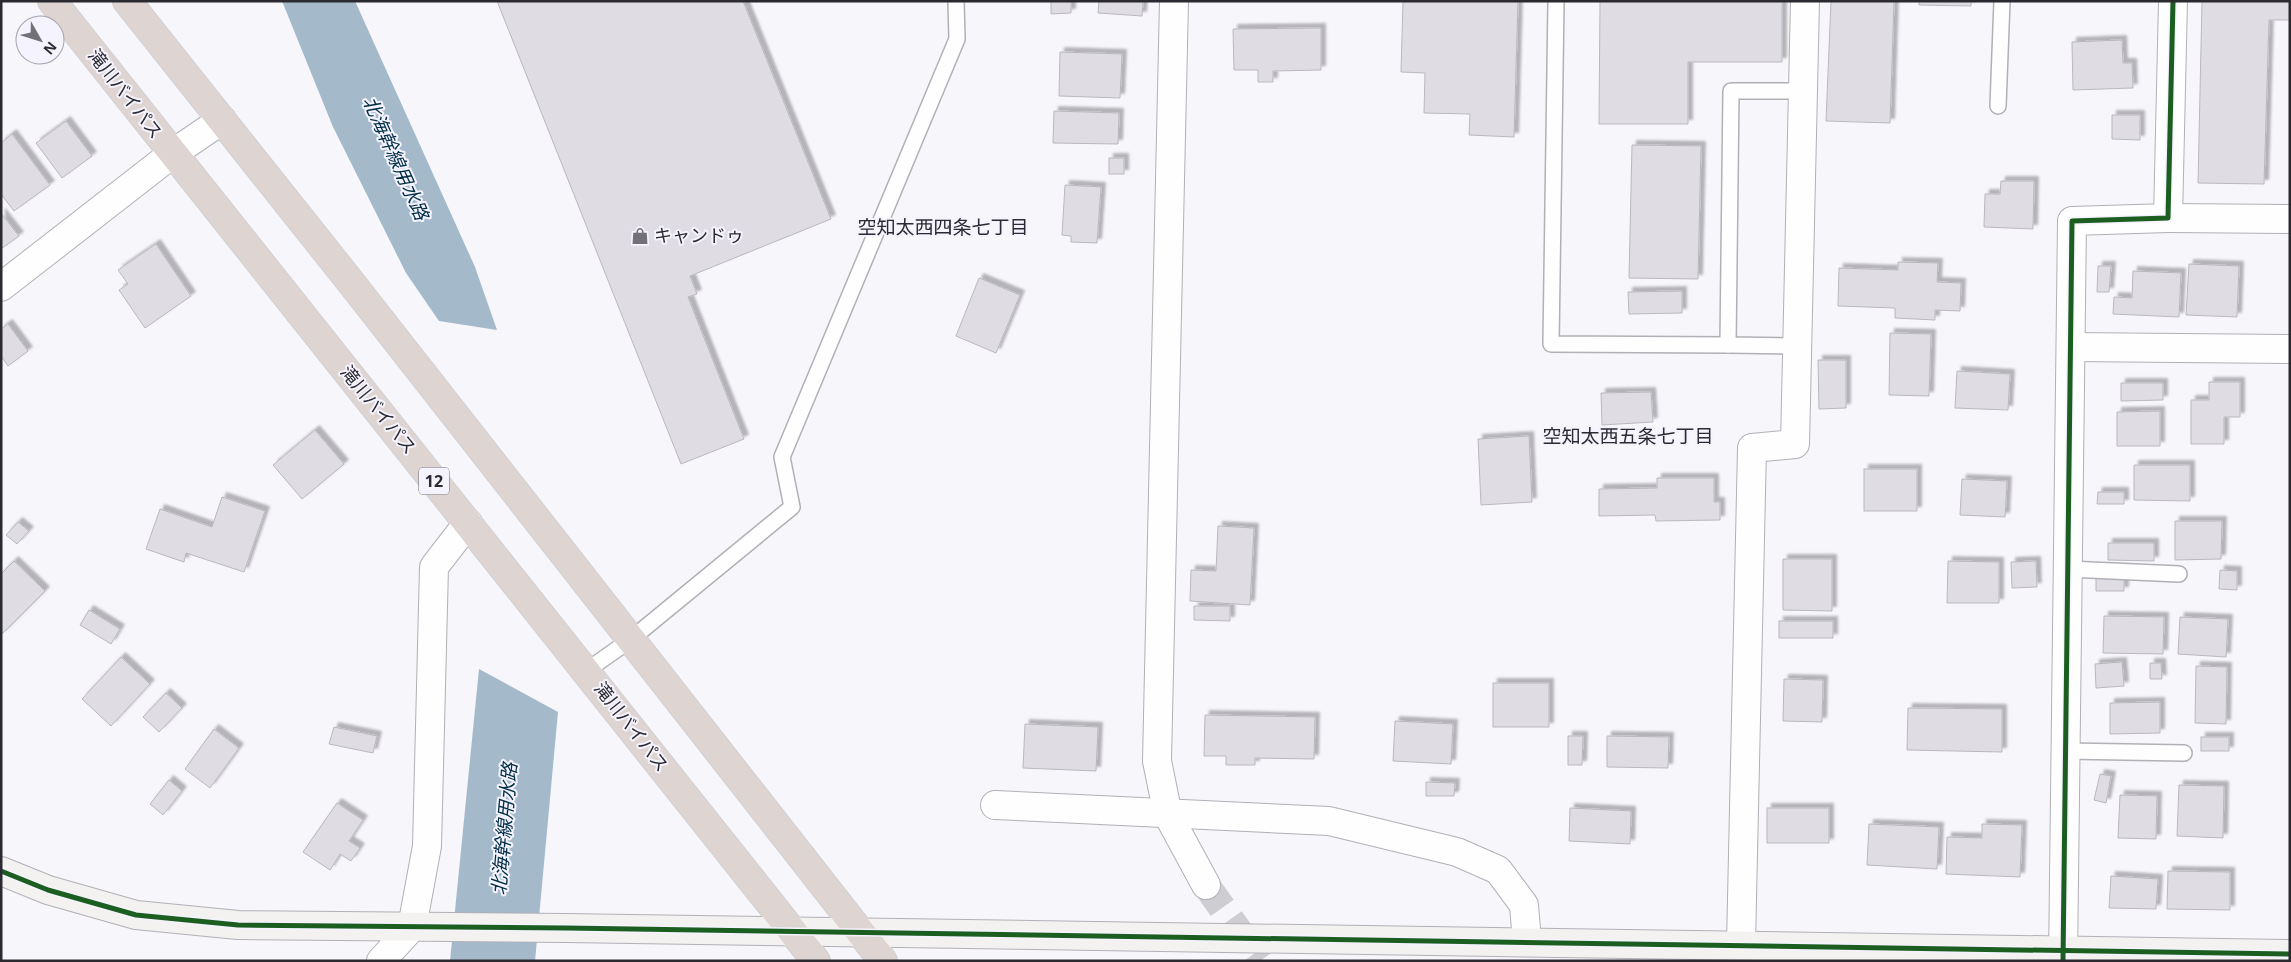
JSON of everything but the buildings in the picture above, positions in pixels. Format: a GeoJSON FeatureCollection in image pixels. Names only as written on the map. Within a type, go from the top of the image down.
{"type":"FeatureCollection","features":[{"type":"Feature","properties":{"kind":"highway","name":"滝川バイパス"},"geometry":{"type":"LineString","coordinates":[[52,1],[816,961]]}},
{"type":"Feature","properties":{"kind":"highway"},"geometry":{"type":"LineString","coordinates":[[127,1],[883,961]]}},
{"type":"Feature","properties":{"kind":"street"},"geometry":{"type":"LineString","coordinates":[[1174,1],[1157,761],[1168,815],[1206,885]]}},
{"type":"Feature","properties":{"kind":"street"},"geometry":{"type":"LineString","coordinates":[[1741,944],[1752,448],[1794,444],[1805,1]]}},
{"type":"Feature","properties":{"kind":"street"},"geometry":{"type":"LineString","coordinates":[[2168,218],[2173,1]]}},
{"type":"Feature","properties":{"kind":"street"},"geometry":{"type":"LineString","coordinates":[[1,287],[172,154],[222,120]]}},
{"type":"Feature","properties":{"kind":"street"},"geometry":{"type":"LineString","coordinates":[[2063,956],[2072,221],[2168,218],[2290,219]]}},
{"type":"Feature","properties":{"kind":"street"},"geometry":{"type":"LineString","coordinates":[[2071,347],[2290,349]]}},
{"type":"Feature","properties":{"kind":"street"},"geometry":{"type":"LineString","coordinates":[[381,961],[412,927],[427,846],[434,567],[468,523]]}},
{"type":"Feature","properties":{"kind":"street"},"geometry":{"type":"LineString","coordinates":[[995,805],[1168,815],[1329,821],[1457,852],[1498,870],[1524,905],[1527,942]]}},
{"type":"Feature","properties":{"kind":"street"},"geometry":{"type":"LineString","coordinates":[[1,871],[48,890],[136,915],[238,925],[1741,944],[2063,956],[2290,954]]}},
{"type":"Feature","properties":{"kind":"lane"},"geometry":{"type":"LineString","coordinates":[[586,671],[630,640],[792,507],[782,457],[957,39],[956,1]]}},
{"type":"Feature","properties":{"kind":"lane"},"geometry":{"type":"LineString","coordinates":[[1556,1],[1551,344],[1797,346]]}},
{"type":"Feature","properties":{"kind":"lane"},"geometry":{"type":"LineString","coordinates":[[1998,106],[2002,1]]}},
{"type":"Feature","properties":{"kind":"lane"},"geometry":{"type":"LineString","coordinates":[[1728,345],[1731,90],[1803,91]]}},
{"type":"Feature","properties":{"kind":"lane"},"geometry":{"type":"LineString","coordinates":[[2068,569],[2179,574]]}},
{"type":"Feature","properties":{"kind":"lane"},"geometry":{"type":"LineString","coordinates":[[2066,751],[2184,753]]}},
{"type":"Feature","properties":{"kind":"water","name":"北海幹線用水路"},"geometry":{"type":"Polygon","coordinates":[[[282,1],[355,1],[475,267],[497,330],[439,321],[406,273],[333,127],[282,1]]]}},
{"type":"Feature","properties":{"kind":"water","name":"北海幹線用水路"},"geometry":{"type":"Polygon","coordinates":[[[479,669],[558,712],[535,961],[450,961],[479,669]]]}},
{"type":"Feature","properties":{"kind":"tunnel"},"geometry":{"type":"LineString","coordinates":[[1206,885],[1260,961]]}},
{"type":"Feature","properties":{"kind":"cycle path"},"geometry":{"type":"LineString","coordinates":[[2063,961],[2072,221],[2168,218],[2173,1]]}},
{"type":"Feature","properties":{"kind":"cycle path"},"geometry":{"type":"LineString","coordinates":[[1,871],[48,890],[136,915],[238,925],[566,928],[2290,954]]}},
{"type":"Feature","properties":{"kind":"place","name":"キャンドゥ"},"geometry":{"type":"Point","coordinates":[640,236]}},
{"type":"Feature","properties":{"kind":"district","name":"空知太西四条七丁目"},"geometry":{"type":"Point","coordinates":[943,227]}},
{"type":"Feature","properties":{"kind":"district","name":"空知太西五条七丁目"},"geometry":{"type":"Point","coordinates":[1628,436]}}]}
